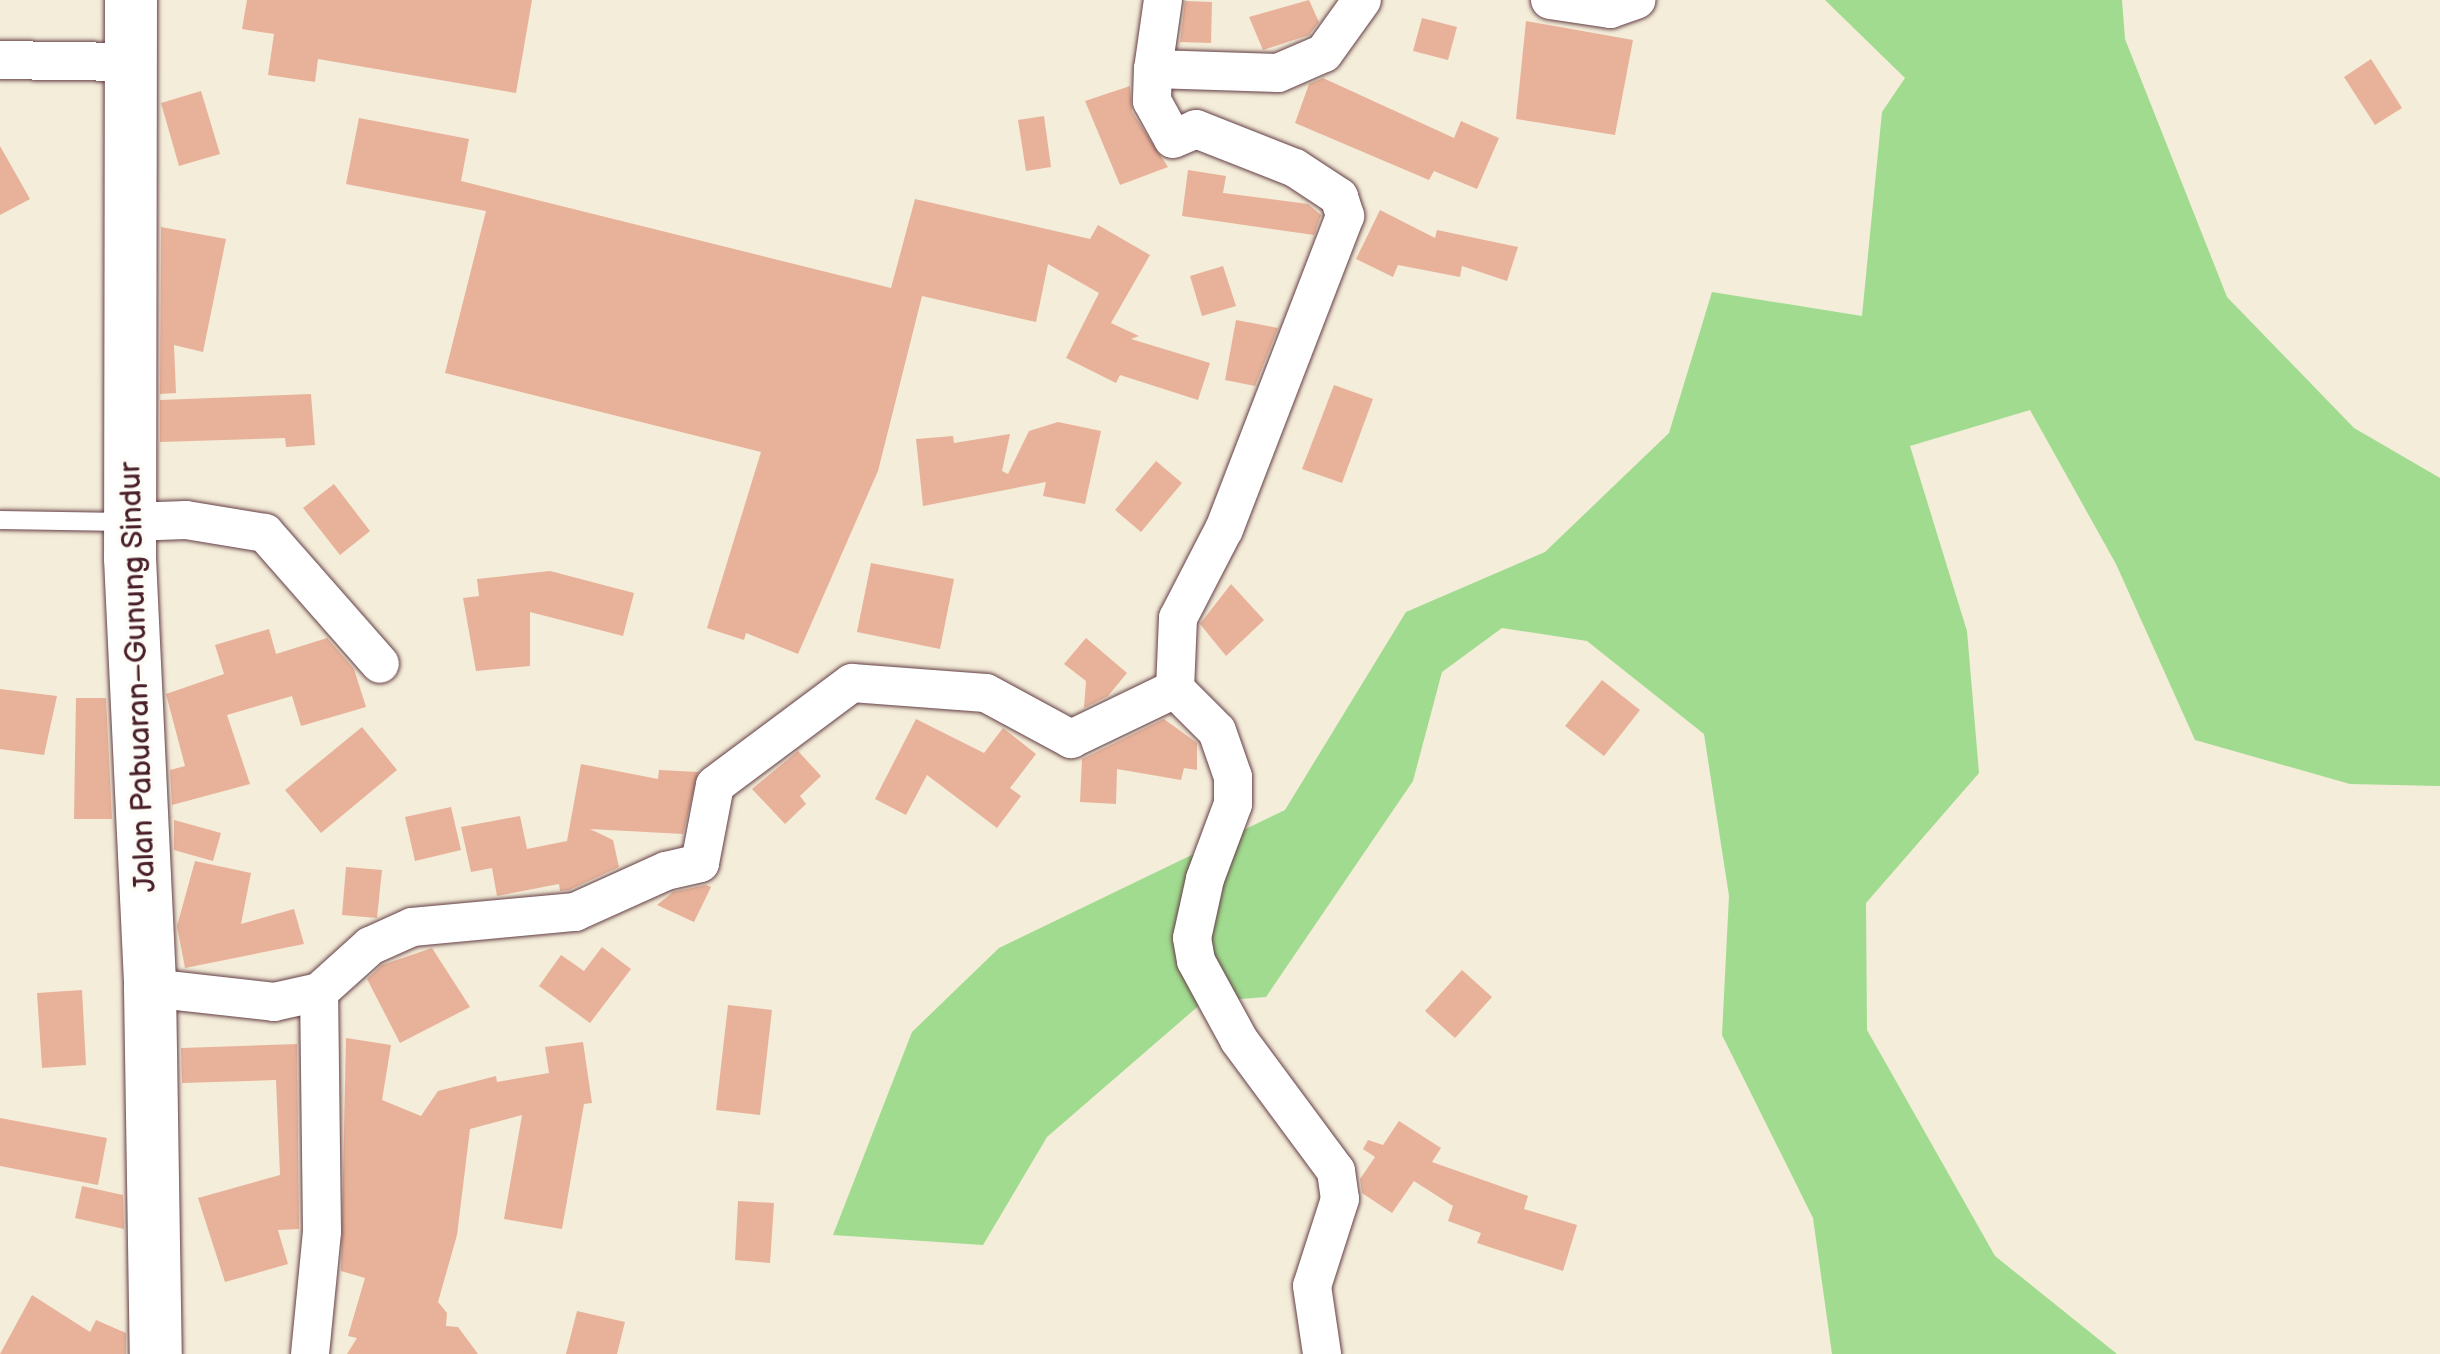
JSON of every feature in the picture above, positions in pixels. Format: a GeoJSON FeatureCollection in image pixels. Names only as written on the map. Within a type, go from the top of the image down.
{"type":"FeatureCollection","features":[{"type":"Feature","properties":{"kind":"street","name":"Jalan Pabuaran–Gunung Sindur"},"geometry":{"type":"LineString","coordinates":[[130,0],[130,522],[150,988],[156,1354]]}},
{"type":"Feature","properties":{"kind":"street"},"geometry":{"type":"LineString","coordinates":[[1163,0],[1153,69],[1155,111],[1173,139],[1196,129],[1295,168],[1339,197],[1345,216],[1224,530],[1178,618],[1175,689],[1217,731],[1233,777],[1233,804],[1204,879],[1192,938],[1196,961],[1239,1040],[1336,1170],[1340,1199],[1312,1286],[1322,1354]]}},
{"type":"Feature","properties":{"kind":"street"},"geometry":{"type":"LineString","coordinates":[[1153,69],[1278,73],[1303,65],[1324,53],[1362,0]]}},
{"type":"Feature","properties":{"kind":"street"},"geometry":{"type":"LineString","coordinates":[[1550,0],[1610,9],[1636,0]]}},
{"type":"Feature","properties":{"kind":"street"},"geometry":{"type":"LineString","coordinates":[[0,60],[130,62]]}},
{"type":"Feature","properties":{"kind":"street"},"geometry":{"type":"LineString","coordinates":[[130,522],[186,520],[265,534],[380,664]]}},
{"type":"Feature","properties":{"kind":"street"},"geometry":{"type":"LineString","coordinates":[[150,988],[274,1002],[319,992],[370,946],[412,927],[576,912],[666,871],[700,863],[715,785],[852,683],[986,693],[1071,738],[1175,689]]}},
{"type":"Feature","properties":{"kind":"street"},"geometry":{"type":"LineString","coordinates":[[310,1354],[322,1232],[319,992]]}},
{"type":"Feature","properties":{"kind":"lane"},"geometry":{"type":"LineString","coordinates":[[0,520],[130,522]]}},
{"type":"Feature","properties":{"kind":"green space"},"geometry":{"type":"Polygon","coordinates":[[[1825,0],[2122,0],[2125,39],[2227,297],[2354,428],[2440,478],[2440,786],[2350,784],[2195,740],[2116,564],[2030,410],[1910,446],[1967,631],[1979,773],[1866,903],[1867,1030],[1995,1256],[2117,1354],[1832,1354],[1813,1218],[1722,1035],[1729,896],[1704,734],[1587,641],[1502,628],[1442,672],[1413,781],[1266,997],[1203,1002],[1047,1137],[983,1245],[833,1235],[912,1032],[999,948],[1285,810],[1406,612],[1545,552],[1669,433],[1712,292],[1862,316],[1882,112],[1905,78],[1825,0]]]}},
{"type":"Feature","properties":{"kind":"building"},"geometry":{"type":"Polygon","coordinates":[[[247,0],[532,0],[516,93],[318,59],[315,82],[268,75],[274,34],[242,29],[247,0]]]}},
{"type":"Feature","properties":{"kind":"building"},"geometry":{"type":"Polygon","coordinates":[[[1309,0],[1319,22],[1309,35],[1263,50],[1249,17],[1309,0]]]}},
{"type":"Feature","properties":{"kind":"building"},"geometry":{"type":"Polygon","coordinates":[[[1185,1],[1212,2],[1211,43],[1180,42],[1185,1]]]}},
{"type":"Feature","properties":{"kind":"building"},"geometry":{"type":"Polygon","coordinates":[[[1422,18],[1457,27],[1448,60],[1413,51],[1422,18]]]}},
{"type":"Feature","properties":{"kind":"building"},"geometry":{"type":"Polygon","coordinates":[[[1526,21],[1633,40],[1615,135],[1516,119],[1526,21]]]}},
{"type":"Feature","properties":{"kind":"building"},"geometry":{"type":"Polygon","coordinates":[[[2371,59],[2402,108],[2375,125],[2344,77],[2371,59]]]}},
{"type":"Feature","properties":{"kind":"building"},"geometry":{"type":"Polygon","coordinates":[[[1323,78],[1454,138],[1461,121],[1499,138],[1477,189],[1434,171],[1429,180],[1295,123],[1309,84],[1323,78]]]}},
{"type":"Feature","properties":{"kind":"building"},"geometry":{"type":"Polygon","coordinates":[[[1130,86],[1132,112],[1168,167],[1120,185],[1085,101],[1130,86]]]}},
{"type":"Feature","properties":{"kind":"building"},"geometry":{"type":"Polygon","coordinates":[[[201,91],[220,154],[179,166],[161,103],[201,91]]]}},
{"type":"Feature","properties":{"kind":"building"},"geometry":{"type":"Polygon","coordinates":[[[1044,116],[1051,167],[1026,171],[1018,120],[1044,116]]]}},
{"type":"Feature","properties":{"kind":"building"},"geometry":{"type":"Polygon","coordinates":[[[359,118],[469,139],[461,181],[891,288],[915,199],[1090,239],[1098,225],[1150,255],[1111,323],[1139,336],[1131,339],[1210,363],[1198,400],[1120,375],[1116,383],[1066,358],[1099,293],[1048,264],[1036,322],[922,296],[878,471],[798,654],[746,633],[744,640],[707,628],[761,452],[445,373],[486,211],[346,184],[359,118]]]}},
{"type":"Feature","properties":{"kind":"building"},"geometry":{"type":"Polygon","coordinates":[[[0,146],[30,199],[0,215],[0,146]]]}},
{"type":"Feature","properties":{"kind":"building"},"geometry":{"type":"Polygon","coordinates":[[[1188,170],[1226,176],[1223,193],[1308,204],[1321,215],[1314,235],[1182,216],[1188,170]]]}},
{"type":"Feature","properties":{"kind":"building"},"geometry":{"type":"Polygon","coordinates":[[[1380,210],[1435,238],[1437,230],[1518,247],[1507,281],[1462,266],[1460,277],[1398,265],[1393,277],[1356,259],[1380,210]]]}},
{"type":"Feature","properties":{"kind":"building"},"geometry":{"type":"Polygon","coordinates":[[[161,227],[226,239],[203,352],[174,345],[176,393],[160,394],[161,227]]]}},
{"type":"Feature","properties":{"kind":"building"},"geometry":{"type":"Polygon","coordinates":[[[1223,266],[1236,306],[1202,316],[1190,276],[1223,266]]]}},
{"type":"Feature","properties":{"kind":"building"},"geometry":{"type":"Polygon","coordinates":[[[1236,320],[1278,328],[1255,386],[1225,380],[1236,320]]]}},
{"type":"Feature","properties":{"kind":"building"},"geometry":{"type":"Polygon","coordinates":[[[1334,385],[1373,399],[1342,483],[1302,469],[1334,385]]]}},
{"type":"Feature","properties":{"kind":"building"},"geometry":{"type":"Polygon","coordinates":[[[311,394],[315,445],[286,447],[285,438],[160,442],[160,400],[311,394]]]}},
{"type":"Feature","properties":{"kind":"building"},"geometry":{"type":"Polygon","coordinates":[[[1058,422],[1101,431],[1085,504],[1043,496],[1046,482],[923,506],[916,439],[953,436],[954,443],[1010,434],[1002,471],[1008,474],[1029,431],[1058,422]]]}},
{"type":"Feature","properties":{"kind":"building"},"geometry":{"type":"Polygon","coordinates":[[[1156,461],[1182,483],[1141,532],[1115,510],[1156,461]]]}},
{"type":"Feature","properties":{"kind":"building"},"geometry":{"type":"Polygon","coordinates":[[[334,484],[370,531],[340,555],[303,508],[334,484]]]}},
{"type":"Feature","properties":{"kind":"building"},"geometry":{"type":"Polygon","coordinates":[[[871,563],[954,579],[940,649],[857,632],[871,563]]]}},
{"type":"Feature","properties":{"kind":"building"},"geometry":{"type":"Polygon","coordinates":[[[550,571],[634,593],[623,636],[530,612],[530,666],[476,671],[463,598],[479,596],[477,579],[550,571]]]}},
{"type":"Feature","properties":{"kind":"building"},"geometry":{"type":"Polygon","coordinates":[[[1231,584],[1264,620],[1226,656],[1200,624],[1231,584]]]}},
{"type":"Feature","properties":{"kind":"building"},"geometry":{"type":"Polygon","coordinates":[[[269,629],[276,654],[327,638],[354,669],[366,707],[301,726],[292,696],[227,715],[250,784],[172,805],[170,770],[185,766],[166,694],[224,674],[215,645],[269,629]]]}},
{"type":"Feature","properties":{"kind":"building"},"geometry":{"type":"Polygon","coordinates":[[[1086,638],[1127,673],[1108,696],[1084,708],[1086,681],[1064,664],[1086,638]]]}},
{"type":"Feature","properties":{"kind":"building"},"geometry":{"type":"Polygon","coordinates":[[[1602,680],[1640,710],[1604,756],[1565,726],[1602,680]]]}},
{"type":"Feature","properties":{"kind":"building"},"geometry":{"type":"Polygon","coordinates":[[[0,689],[57,696],[44,755],[0,749],[0,689]]]}},
{"type":"Feature","properties":{"kind":"building"},"geometry":{"type":"Polygon","coordinates":[[[76,698],[106,698],[112,819],[74,819],[76,698]]]}},
{"type":"Feature","properties":{"kind":"building"},"geometry":{"type":"Polygon","coordinates":[[[916,719],[984,753],[1003,728],[1036,754],[1010,788],[1021,796],[997,828],[927,775],[906,815],[875,799],[916,719]]]}},
{"type":"Feature","properties":{"kind":"building"},"geometry":{"type":"Polygon","coordinates":[[[1164,719],[1197,743],[1197,770],[1184,768],[1181,780],[1117,769],[1116,804],[1080,802],[1082,759],[1164,719]]]}},
{"type":"Feature","properties":{"kind":"building"},"geometry":{"type":"Polygon","coordinates":[[[362,727],[397,770],[321,833],[285,790],[362,727]]]}},
{"type":"Feature","properties":{"kind":"building"},"geometry":{"type":"Polygon","coordinates":[[[798,751],[821,776],[800,796],[806,804],[785,824],[752,789],[798,751]]]}},
{"type":"Feature","properties":{"kind":"building"},"geometry":{"type":"Polygon","coordinates":[[[581,764],[658,779],[659,770],[698,772],[683,834],[590,829],[613,840],[619,867],[569,890],[560,891],[559,884],[497,896],[492,868],[471,872],[461,827],[520,816],[527,849],[567,841],[581,764]]]}},
{"type":"Feature","properties":{"kind":"building"},"geometry":{"type":"Polygon","coordinates":[[[451,807],[461,850],[415,861],[405,817],[451,807]]]}},
{"type":"Feature","properties":{"kind":"building"},"geometry":{"type":"Polygon","coordinates":[[[174,820],[221,833],[213,861],[174,850],[174,820]]]}},
{"type":"Feature","properties":{"kind":"building"},"geometry":{"type":"Polygon","coordinates":[[[195,861],[251,873],[241,924],[294,909],[304,944],[185,968],[177,926],[195,861]]]}},
{"type":"Feature","properties":{"kind":"building"},"geometry":{"type":"Polygon","coordinates":[[[346,867],[382,870],[377,918],[342,915],[346,867]]]}},
{"type":"Feature","properties":{"kind":"building"},"geometry":{"type":"Polygon","coordinates":[[[711,887],[694,922],[657,905],[673,892],[711,887]]]}},
{"type":"Feature","properties":{"kind":"building"},"geometry":{"type":"Polygon","coordinates":[[[602,947],[631,969],[590,1023],[539,986],[561,955],[584,971],[602,947]]]}},
{"type":"Feature","properties":{"kind":"building"},"geometry":{"type":"Polygon","coordinates":[[[432,948],[470,1007],[400,1043],[367,979],[382,965],[432,948]]]}},
{"type":"Feature","properties":{"kind":"building"},"geometry":{"type":"Polygon","coordinates":[[[1462,970],[1492,997],[1455,1038],[1425,1011],[1462,970]]]}},
{"type":"Feature","properties":{"kind":"building"},"geometry":{"type":"Polygon","coordinates":[[[82,990],[86,1065],[42,1068],[37,993],[82,990]]]}},
{"type":"Feature","properties":{"kind":"building"},"geometry":{"type":"Polygon","coordinates":[[[728,1005],[772,1010],[760,1115],[716,1110],[728,1005]]]}},
{"type":"Feature","properties":{"kind":"building"},"geometry":{"type":"Polygon","coordinates":[[[346,1038],[391,1045],[382,1100],[421,1116],[438,1091],[496,1076],[497,1082],[549,1073],[545,1047],[583,1042],[592,1103],[584,1104],[562,1229],[504,1219],[522,1115],[470,1129],[457,1235],[438,1302],[447,1313],[446,1326],[458,1327],[478,1354],[347,1354],[357,1338],[348,1336],[365,1278],[341,1271],[346,1038]]]}},
{"type":"Feature","properties":{"kind":"building"},"geometry":{"type":"Polygon","coordinates":[[[297,1044],[299,1229],[278,1230],[288,1264],[225,1282],[198,1198],[280,1175],[276,1080],[182,1083],[181,1048],[297,1044]]]}},
{"type":"Feature","properties":{"kind":"building"},"geometry":{"type":"Polygon","coordinates":[[[0,1118],[107,1138],[98,1185],[0,1166],[0,1118]]]}},
{"type":"Feature","properties":{"kind":"building"},"geometry":{"type":"Polygon","coordinates":[[[1399,1121],[1441,1148],[1432,1162],[1528,1196],[1524,1209],[1577,1225],[1563,1271],[1477,1243],[1481,1233],[1448,1221],[1453,1206],[1414,1181],[1392,1213],[1362,1193],[1360,1179],[1375,1157],[1363,1149],[1368,1140],[1383,1145],[1399,1121]]]}},
{"type":"Feature","properties":{"kind":"building"},"geometry":{"type":"Polygon","coordinates":[[[82,1186],[123,1195],[124,1229],[75,1218],[82,1186]]]}},
{"type":"Feature","properties":{"kind":"building"},"geometry":{"type":"Polygon","coordinates":[[[738,1201],[774,1203],[770,1263],[735,1260],[738,1201]]]}},
{"type":"Feature","properties":{"kind":"building"},"geometry":{"type":"Polygon","coordinates":[[[32,1295],[90,1332],[96,1320],[126,1333],[126,1354],[0,1354],[32,1295]]]}},
{"type":"Feature","properties":{"kind":"building"},"geometry":{"type":"Polygon","coordinates":[[[577,1311],[625,1322],[617,1354],[566,1354],[577,1311]]]}}]}
